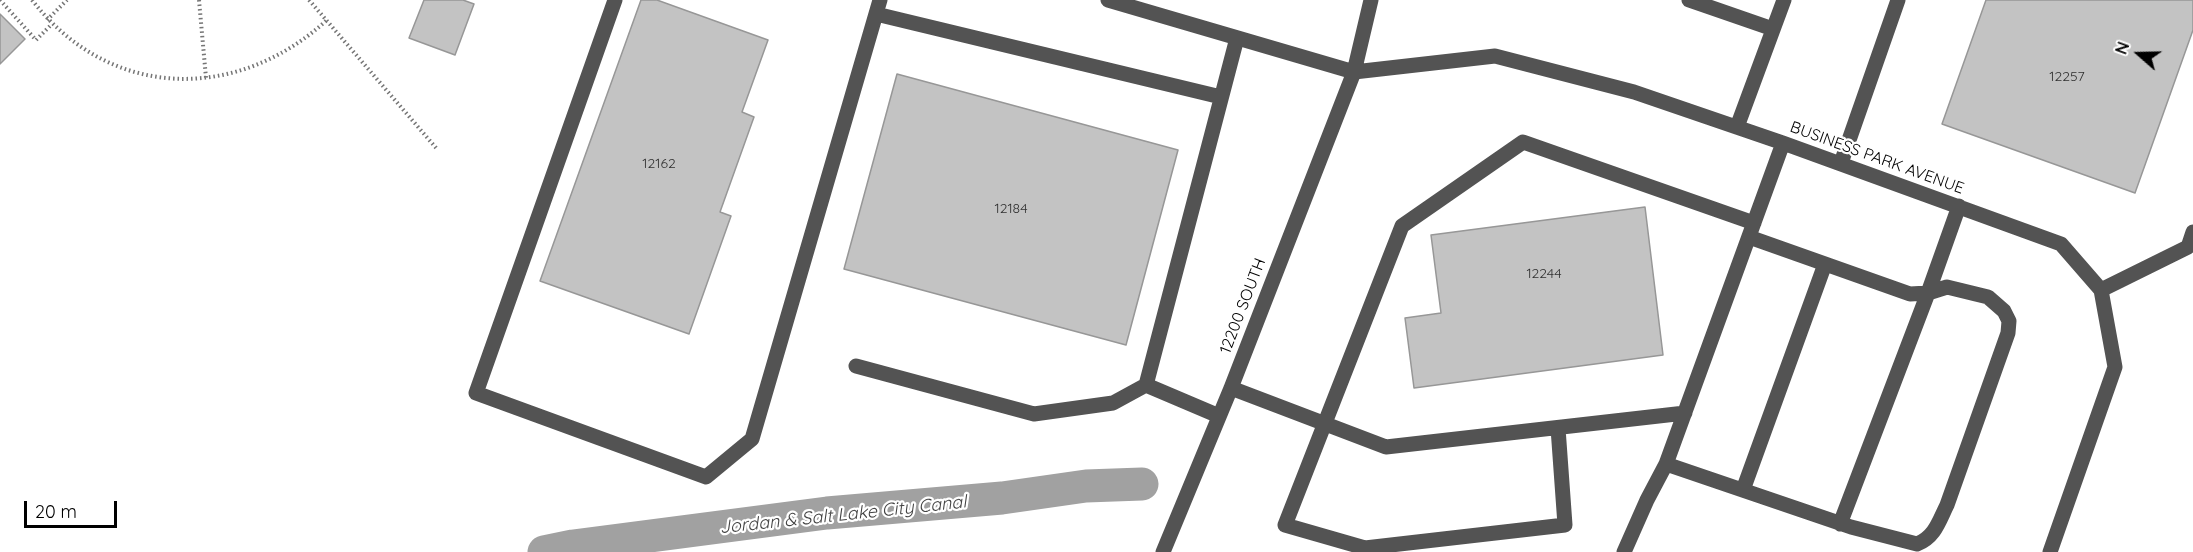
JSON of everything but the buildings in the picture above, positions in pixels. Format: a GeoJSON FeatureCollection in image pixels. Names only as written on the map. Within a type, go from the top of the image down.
{"type":"FeatureCollection","features":[{"type":"Feature","properties":{"kind":"street"},"geometry":{"type":"LineString","coordinates":[[615,0],[476,393],[706,477],[752,439],[878,7],[1221,97]]}},
{"type":"Feature","properties":{"kind":"street"},"geometry":{"type":"LineString","coordinates":[[1108,0],[1354,72]]}},
{"type":"Feature","properties":{"kind":"street","name":"12200 SOUTH"},"geometry":{"type":"LineString","coordinates":[[1164,552],[1231,388],[1354,72],[1371,0]]}},
{"type":"Feature","properties":{"kind":"street"},"geometry":{"type":"LineString","coordinates":[[1689,0],[1773,29]]}},
{"type":"Feature","properties":{"kind":"street"},"geometry":{"type":"LineString","coordinates":[[1737,127],[1784,0]]}},
{"type":"Feature","properties":{"kind":"street"},"geometry":{"type":"LineString","coordinates":[[1841,164],[1898,0]]}},
{"type":"Feature","properties":{"kind":"street"},"geometry":{"type":"LineString","coordinates":[[856,366],[1034,414],[1113,403],[1146,385],[1237,38]]}},
{"type":"Feature","properties":{"kind":"street","name":"BUSINESS PARK AVENUE"},"geometry":{"type":"LineString","coordinates":[[1354,72],[1495,56],[1634,92],[1783,143],[2061,244],[2101,290]]}},
{"type":"Feature","properties":{"kind":"street"},"geometry":{"type":"LineString","coordinates":[[1558,428],[1565,525],[1365,548],[1285,525],[1402,226],[1523,142],[1751,230],[1825,264],[1910,294],[1928,293],[1947,287],[1988,297],[2004,311],[2008,321],[2008,333],[1947,505],[1934,532],[1925,541],[1917,544],[1840,524],[1666,464]]}},
{"type":"Feature","properties":{"kind":"street"},"geometry":{"type":"LineString","coordinates":[[1624,552],[1666,464],[1783,143]]}},
{"type":"Feature","properties":{"kind":"street"},"geometry":{"type":"LineString","coordinates":[[1840,524],[1959,206]]}},
{"type":"Feature","properties":{"kind":"street"},"geometry":{"type":"LineString","coordinates":[[2050,552],[2115,367],[2101,290],[2190,248],[2193,232]]}},
{"type":"Feature","properties":{"kind":"street"},"geometry":{"type":"LineString","coordinates":[[1743,490],[1825,264]]}},
{"type":"Feature","properties":{"kind":"street"},"geometry":{"type":"LineString","coordinates":[[1146,385],[1219,416]]}},
{"type":"Feature","properties":{"kind":"street"},"geometry":{"type":"LineString","coordinates":[[1231,388],[1386,447],[1685,413]]}},
{"type":"Feature","properties":{"kind":"path"},"geometry":{"type":"LineString","coordinates":[[0,0],[36,40],[52,24]]}},
{"type":"Feature","properties":{"kind":"path"},"geometry":{"type":"LineString","coordinates":[[32,0],[47,20],[75,44],[108,63],[144,75],[182,79],[219,77],[256,66],[290,50],[327,20]]}},
{"type":"Feature","properties":{"kind":"path"},"geometry":{"type":"LineString","coordinates":[[47,20],[67,0]]}},
{"type":"Feature","properties":{"kind":"path"},"geometry":{"type":"LineString","coordinates":[[199,0],[206,78]]}},
{"type":"Feature","properties":{"kind":"path"},"geometry":{"type":"LineString","coordinates":[[309,0],[437,148]]}},
{"type":"Feature","properties":{"kind":"waterway","name":"Jordan & Salt Lake City Canal"},"geometry":{"type":"LineString","coordinates":[[544,552],[573,546],[827,513],[1002,498],[1086,486],[1142,484]]}}]}
